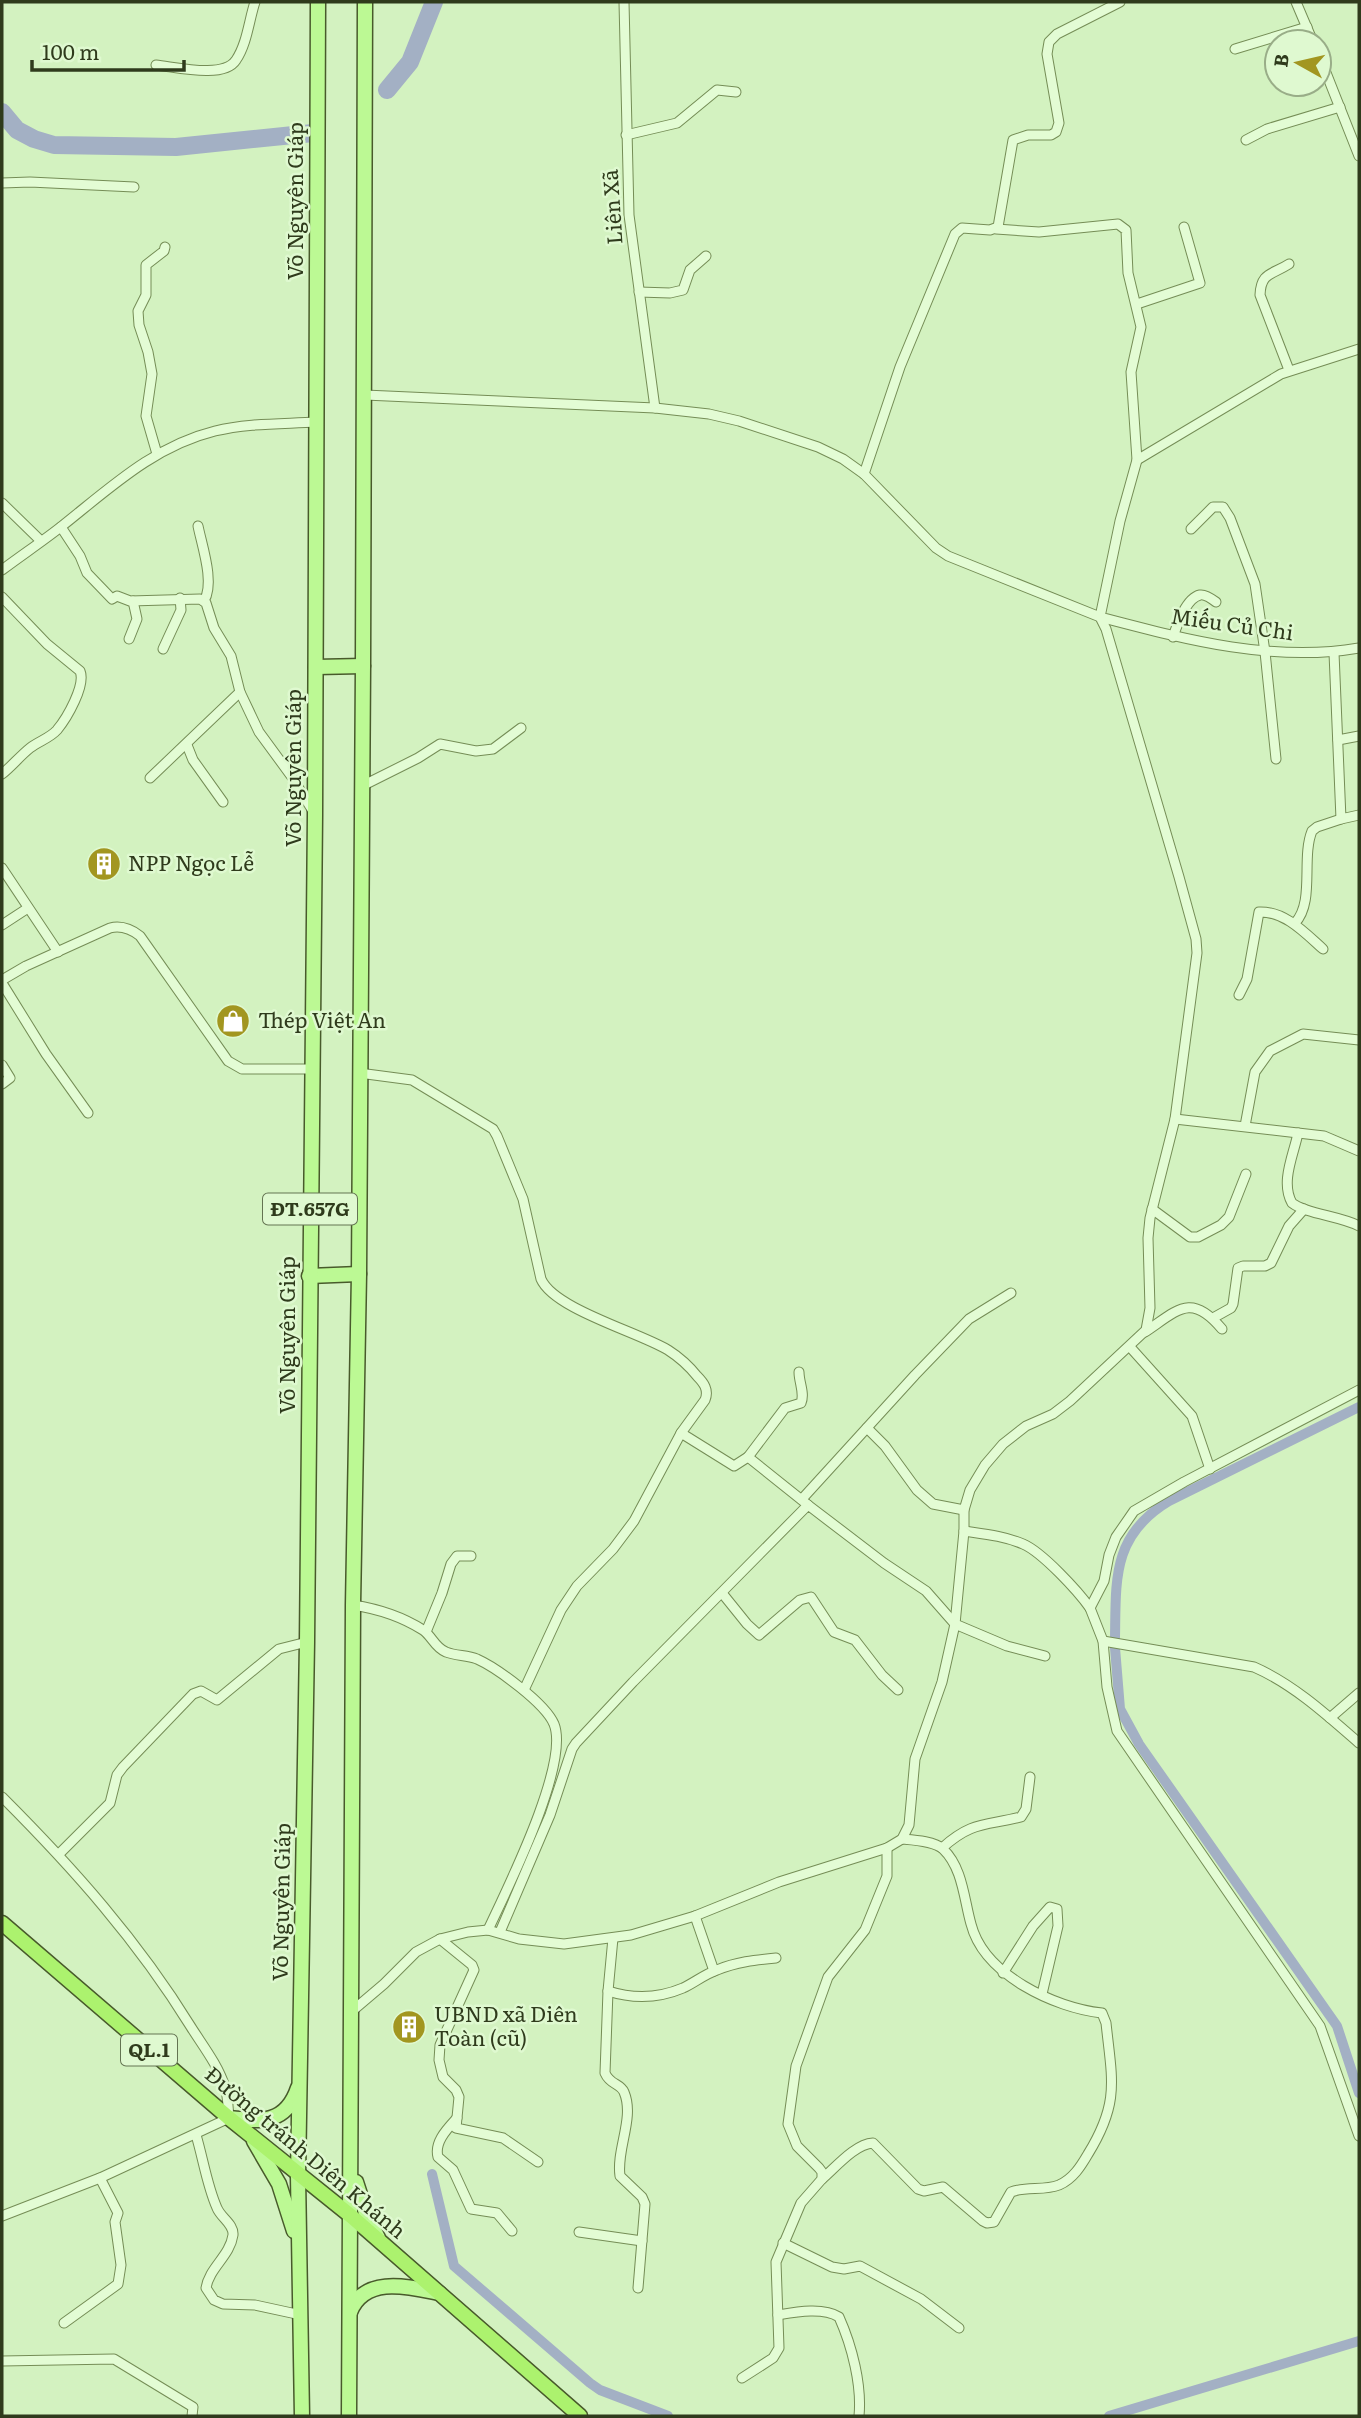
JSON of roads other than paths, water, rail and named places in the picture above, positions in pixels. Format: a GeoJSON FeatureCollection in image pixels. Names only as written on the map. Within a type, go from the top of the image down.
{"type":"FeatureCollection","features":[{"type":"Feature","properties":{"kind":"highway","name":"Đường tránh Diên Khánh"},"geometry":{"type":"LineString","coordinates":[[2,1923],[298,2176],[351,2216],[580,2416]]}},
{"type":"Feature","properties":{"kind":"main road","name":"Võ Nguyên Giáp"},"geometry":{"type":"LineString","coordinates":[[302,2416],[298,2176],[307,1642],[315,815],[318,2]]}},
{"type":"Feature","properties":{"kind":"main road","name":"ĐT.657G"},"geometry":{"type":"LineString","coordinates":[[349,2416],[353,1605],[359,1274],[365,394],[365,2]]}},
{"type":"Feature","properties":{"kind":"main road"},"geometry":{"type":"LineString","coordinates":[[316,667],[363,666]]}},
{"type":"Feature","properties":{"kind":"main road"},"geometry":{"type":"LineString","coordinates":[[309,1276],[359,1274]]}},
{"type":"Feature","properties":{"kind":"main road"},"geometry":{"type":"LineString","coordinates":[[229,2118],[259,2121],[280,2115],[292,2103],[300,2080]]}},
{"type":"Feature","properties":{"kind":"main road"},"geometry":{"type":"LineString","coordinates":[[249,2134],[262,2151],[279,2185],[291,2219],[300,2259]]}},
{"type":"Feature","properties":{"kind":"main road"},"geometry":{"type":"LineString","coordinates":[[351,2166],[367,2216],[380,2242]]}},
{"type":"Feature","properties":{"kind":"main road"},"geometry":{"type":"LineString","coordinates":[[350,2313],[357,2300],[379,2287],[414,2288],[439,2293]]}},
{"type":"Feature","properties":{"kind":"street"},"geometry":{"type":"LineString","coordinates":[[156,65],[215,71],[226,69],[240,54],[255,2]]}},
{"type":"Feature","properties":{"kind":"street","name":"Liên Xã"},"geometry":{"type":"LineString","coordinates":[[624,2],[629,215],[655,408]]}},
{"type":"Feature","properties":{"kind":"street"},"geometry":{"type":"LineString","coordinates":[[996,229],[1000,225],[1013,140],[1028,135],[1051,135],[1058,129],[1047,54],[1049,42],[1057,34],[1121,2]]}},
{"type":"Feature","properties":{"kind":"street"},"geometry":{"type":"LineString","coordinates":[[1234,49],[1307,27],[1296,2]]}},
{"type":"Feature","properties":{"kind":"street"},"geometry":{"type":"LineString","coordinates":[[626,135],[677,123],[717,90],[736,92]]}},
{"type":"Feature","properties":{"kind":"street"},"geometry":{"type":"LineString","coordinates":[[1333,90],[1359,156]]}},
{"type":"Feature","properties":{"kind":"street"},"geometry":{"type":"LineString","coordinates":[[1246,140],[1267,129],[1340,107]]}},
{"type":"Feature","properties":{"kind":"street"},"geometry":{"type":"LineString","coordinates":[[2,183],[134,187]]}},
{"type":"Feature","properties":{"kind":"street"},"geometry":{"type":"LineString","coordinates":[[864,474],[900,367],[959,230],[967,228],[1039,232],[1121,225],[1126,230],[1128,273],[1141,320],[1141,333],[1131,377],[1137,460],[1120,521],[1100,617],[1106,629],[1197,947],[1175,1119],[1152,1209],[1149,1238],[1150,1308],[1145,1332]]}},
{"type":"Feature","properties":{"kind":"street"},"geometry":{"type":"LineString","coordinates":[[1137,304],[1200,283],[1184,227]]}},
{"type":"Feature","properties":{"kind":"street"},"geometry":{"type":"LineString","coordinates":[[157,454],[146,416],[152,374],[138,311],[146,295],[146,265],[164,251],[165,247]]}},
{"type":"Feature","properties":{"kind":"street"},"geometry":{"type":"LineString","coordinates":[[639,292],[670,293],[683,290],[690,270],[706,256]]}},
{"type":"Feature","properties":{"kind":"street"},"geometry":{"type":"LineString","coordinates":[[1289,264],[1264,277],[1261,286],[1261,295],[1289,370]]}},
{"type":"Feature","properties":{"kind":"street"},"geometry":{"type":"LineString","coordinates":[[1137,460],[1289,370],[1359,349]]}},
{"type":"Feature","properties":{"kind":"street","name":"Miếu Củ Chi"},"geometry":{"type":"LineString","coordinates":[[365,394],[655,408],[709,414],[739,421],[829,451],[864,474],[938,550],[1100,617],[1173,637],[1265,652],[1334,653],[1359,648]]}},
{"type":"Feature","properties":{"kind":"street"},"geometry":{"type":"LineString","coordinates":[[2,570],[61,527],[132,469],[157,454],[215,431],[316,422]]}},
{"type":"Feature","properties":{"kind":"street"},"geometry":{"type":"LineString","coordinates":[[2,503],[41,541]]}},
{"type":"Feature","properties":{"kind":"street"},"geometry":{"type":"LineString","coordinates":[[1191,528],[1215,506],[1223,507],[1228,513],[1255,584],[1276,759]]}},
{"type":"Feature","properties":{"kind":"street"},"geometry":{"type":"LineString","coordinates":[[198,526],[209,589],[204,601],[214,628],[231,656],[240,692],[263,739],[292,777],[315,815]]}},
{"type":"Feature","properties":{"kind":"street"},"geometry":{"type":"LineString","coordinates":[[61,527],[80,556],[87,573],[112,599],[117,596],[133,601],[180,598],[204,601]]}},
{"type":"Feature","properties":{"kind":"street"},"geometry":{"type":"LineString","coordinates":[[1173,637],[1180,615],[1198,596],[1203,595],[1216,602]]}},
{"type":"Feature","properties":{"kind":"street"},"geometry":{"type":"LineString","coordinates":[[2,597],[47,644],[80,671],[82,677],[81,686],[65,720],[55,732],[30,748],[2,774]]}},
{"type":"Feature","properties":{"kind":"street"},"geometry":{"type":"LineString","coordinates":[[163,649],[181,610],[180,598]]}},
{"type":"Feature","properties":{"kind":"street"},"geometry":{"type":"LineString","coordinates":[[129,639],[137,619],[133,601]]}},
{"type":"Feature","properties":{"kind":"street"},"geometry":{"type":"LineString","coordinates":[[1334,653],[1341,819]]}},
{"type":"Feature","properties":{"kind":"street"},"geometry":{"type":"LineString","coordinates":[[150,778],[240,692]]}},
{"type":"Feature","properties":{"kind":"street"},"geometry":{"type":"LineString","coordinates":[[362,786],[440,744],[476,751],[493,748],[521,728]]}},
{"type":"Feature","properties":{"kind":"street"},"geometry":{"type":"LineString","coordinates":[[1338,740],[1359,736]]}},
{"type":"Feature","properties":{"kind":"street"},"geometry":{"type":"LineString","coordinates":[[187,745],[192,760],[223,802]]}},
{"type":"Feature","properties":{"kind":"street"},"geometry":{"type":"LineString","coordinates":[[1295,923],[1303,911],[1307,853],[1312,831],[1317,827],[1359,815]]}},
{"type":"Feature","properties":{"kind":"street"},"geometry":{"type":"LineString","coordinates":[[2,868],[58,952]]}},
{"type":"Feature","properties":{"kind":"street"},"geometry":{"type":"LineString","coordinates":[[2,925],[27,908]]}},
{"type":"Feature","properties":{"kind":"street"},"geometry":{"type":"LineString","coordinates":[[1238,995],[1247,979],[1259,912],[1270,913],[1295,923],[1323,949]]}},
{"type":"Feature","properties":{"kind":"street"},"geometry":{"type":"LineString","coordinates":[[88,1112],[40,1045],[2,981],[26,966],[110,928],[121,926],[133,930],[153,952],[232,1065],[242,1069],[311,1069]]}},
{"type":"Feature","properties":{"kind":"street"},"geometry":{"type":"LineString","coordinates":[[1245,1126],[1255,1072],[1270,1051],[1303,1034],[1359,1040]]}},
{"type":"Feature","properties":{"kind":"street"},"geometry":{"type":"LineString","coordinates":[[2,1065],[10,1078],[2,1084]]}},
{"type":"Feature","properties":{"kind":"street"},"geometry":{"type":"LineString","coordinates":[[359,1073],[412,1080],[493,1129],[520,1192],[541,1279],[546,1288],[566,1302],[667,1350],[687,1366],[706,1388],[705,1400],[681,1433],[634,1521],[613,1549],[577,1586],[561,1610],[524,1690]]}},
{"type":"Feature","properties":{"kind":"street"},"geometry":{"type":"LineString","coordinates":[[1175,1119],[1298,1132],[1331,1138],[1359,1151]]}},
{"type":"Feature","properties":{"kind":"street"},"geometry":{"type":"LineString","coordinates":[[1298,1132],[1290,1163],[1288,1192],[1292,1203],[1359,1226]]}},
{"type":"Feature","properties":{"kind":"street"},"geometry":{"type":"LineString","coordinates":[[1152,1209],[1190,1237],[1198,1237],[1221,1225],[1229,1217],[1246,1174]]}},
{"type":"Feature","properties":{"kind":"street"},"geometry":{"type":"LineString","coordinates":[[1213,1318],[1231,1308],[1233,1304],[1238,1268],[1271,1263],[1289,1226],[1304,1209]]}},
{"type":"Feature","properties":{"kind":"street"},"geometry":{"type":"LineString","coordinates":[[500,1932],[550,1815],[572,1749],[633,1682],[722,1593],[805,1502],[867,1428],[969,1319],[1011,1293]]}},
{"type":"Feature","properties":{"kind":"street"},"geometry":{"type":"LineString","coordinates":[[351,2012],[416,1952],[440,1939],[488,1930],[520,1939],[564,1944],[631,1935],[695,1916],[779,1882],[887,1848],[902,1839],[909,1825],[915,1759],[943,1682],[955,1624],[964,1510],[976,1478],[1003,1444],[1026,1426],[1053,1414],[1145,1332],[1183,1308],[1203,1310],[1222,1329]]}},
{"type":"Feature","properties":{"kind":"street"},"geometry":{"type":"LineString","coordinates":[[1130,1347],[1192,1416],[1210,1469]]}},
{"type":"Feature","properties":{"kind":"street"},"geometry":{"type":"LineString","coordinates":[[681,1433],[734,1466],[748,1457],[785,1408],[801,1403],[803,1394],[799,1372]]}},
{"type":"Feature","properties":{"kind":"street"},"geometry":{"type":"LineString","coordinates":[[1090,1608],[1104,1581],[1116,1537],[1131,1514],[1147,1502],[1359,1390]]}},
{"type":"Feature","properties":{"kind":"street"},"geometry":{"type":"LineString","coordinates":[[867,1428],[885,1446],[917,1490],[933,1504],[964,1510]]}},
{"type":"Feature","properties":{"kind":"street"},"geometry":{"type":"LineString","coordinates":[[748,1457],[884,1563],[926,1591],[955,1624],[1007,1646],[1045,1656]]}},
{"type":"Feature","properties":{"kind":"street"},"geometry":{"type":"LineString","coordinates":[[964,1531],[1000,1536],[1032,1549],[1080,1594],[1090,1608],[1103,1641],[1110,1708],[1123,1743],[1320,2026],[1359,2136]]}},
{"type":"Feature","properties":{"kind":"street"},"geometry":{"type":"LineString","coordinates":[[426,1632],[442,1593],[450,1564],[457,1556],[471,1556]]}},
{"type":"Feature","properties":{"kind":"street"},"geometry":{"type":"LineString","coordinates":[[722,1593],[759,1635],[800,1601],[811,1597],[834,1632],[855,1640],[882,1675],[898,1690]]}},
{"type":"Feature","properties":{"kind":"street"},"geometry":{"type":"LineString","coordinates":[[353,1605],[387,1611],[426,1632],[441,1650],[478,1660],[524,1690],[545,1710],[553,1722],[557,1745],[555,1760],[541,1807],[488,1930]]}},
{"type":"Feature","properties":{"kind":"street"},"geometry":{"type":"LineString","coordinates":[[1103,1641],[1254,1667],[1274,1677],[1359,1743]]}},
{"type":"Feature","properties":{"kind":"street"},"geometry":{"type":"LineString","coordinates":[[59,1854],[110,1803],[117,1775],[123,1767],[193,1694],[201,1691],[217,1700],[273,1653],[284,1647],[307,1642]]}},
{"type":"Feature","properties":{"kind":"street"},"geometry":{"type":"LineString","coordinates":[[1330,1718],[1359,1693]]}},
{"type":"Feature","properties":{"kind":"street"},"geometry":{"type":"LineString","coordinates":[[942,1848],[961,1831],[980,1824],[1021,1816],[1026,1809],[1030,1777]]}},
{"type":"Feature","properties":{"kind":"street"},"geometry":{"type":"LineString","coordinates":[[2,1797],[59,1854],[113,1916],[164,1983],[226,2088],[229,2118],[100,2178],[2,2216]]}},
{"type":"Feature","properties":{"kind":"street"},"geometry":{"type":"LineString","coordinates":[[742,2378],[777,2353],[780,2341],[776,2262],[801,2203],[822,2179],[855,2151],[873,2143],[918,2189],[924,2191],[943,2187],[988,2223],[994,2222],[1011,2192],[1056,2187],[1067,2180],[1082,2165],[1099,2137],[1111,2106],[1107,2023],[1102,2013],[1076,2010],[1003,1972],[978,1941],[971,1926],[960,1879],[942,1848],[902,1839]]}},
{"type":"Feature","properties":{"kind":"street"},"geometry":{"type":"LineString","coordinates":[[822,2179],[819,2168],[793,2140],[788,2124],[796,2066],[828,1977],[856,1944],[871,1917],[887,1876],[887,1848]]}},
{"type":"Feature","properties":{"kind":"street"},"geometry":{"type":"LineString","coordinates":[[1003,1972],[1033,1926],[1050,1907],[1054,1907],[1057,1909],[1058,1926],[1042,1994]]}},
{"type":"Feature","properties":{"kind":"street"},"geometry":{"type":"LineString","coordinates":[[695,1916],[714,1970]]}},
{"type":"Feature","properties":{"kind":"street"},"geometry":{"type":"LineString","coordinates":[[613,1938],[605,2073],[608,2080],[621,2087],[625,2093],[627,2116],[619,2171],[623,2179],[644,2200],[638,2288]]}},
{"type":"Feature","properties":{"kind":"street"},"geometry":{"type":"LineString","coordinates":[[440,1939],[472,1965],[474,1970],[440,2045],[439,2053],[443,2077],[458,2093],[458,2130],[503,2137],[538,2162]]}},
{"type":"Feature","properties":{"kind":"street"},"geometry":{"type":"LineString","coordinates":[[608,1991],[635,1998],[650,1996],[682,1988],[714,1970],[740,1962],[776,1958]]}},
{"type":"Feature","properties":{"kind":"street"},"geometry":{"type":"LineString","coordinates":[[457,2118],[436,2148],[438,2157],[453,2170],[471,2209],[497,2213],[512,2231]]}},
{"type":"Feature","properties":{"kind":"street"},"geometry":{"type":"LineString","coordinates":[[196,2134],[217,2210],[233,2228],[233,2237],[226,2253],[207,2279],[206,2288],[214,2300],[223,2304],[255,2305],[301,2315]]}},
{"type":"Feature","properties":{"kind":"street"},"geometry":{"type":"LineString","coordinates":[[64,2323],[118,2284],[121,2265],[116,2222],[118,2213],[100,2178]]}},
{"type":"Feature","properties":{"kind":"street"},"geometry":{"type":"LineString","coordinates":[[579,2232],[642,2241]]}},
{"type":"Feature","properties":{"kind":"street"},"geometry":{"type":"LineString","coordinates":[[783,2243],[832,2267],[844,2269],[860,2266],[921,2299],[959,2328]]}},
{"type":"Feature","properties":{"kind":"street"},"geometry":{"type":"LineString","coordinates":[[778,2315],[810,2312],[839,2317],[857,2381],[861,2401],[859,2416]]}},
{"type":"Feature","properties":{"kind":"street"},"geometry":{"type":"LineString","coordinates":[[2,2361],[114,2359],[192,2407],[192,2416]]}},
{"type":"Feature","properties":{"kind":"waterway"},"geometry":{"type":"LineString","coordinates":[[387,90],[410,62],[434,2]]}},
{"type":"Feature","properties":{"kind":"waterway"},"geometry":{"type":"LineString","coordinates":[[2,112],[17,130],[54,145],[176,147],[313,133]]}},
{"type":"Feature","properties":{"kind":"waterway"},"geometry":{"type":"LineString","coordinates":[[1115,1638],[1117,1578],[1121,1560],[1137,1528],[1150,1514],[1169,1501],[1359,1407]]}},
{"type":"Feature","properties":{"kind":"waterway"},"geometry":{"type":"LineString","coordinates":[[1115,1648],[1120,1709],[1139,1744],[1337,2026],[1359,2093]]}},
{"type":"Feature","properties":{"kind":"waterway"},"geometry":{"type":"LineString","coordinates":[[432,2174],[454,2266],[590,2383],[600,2390],[668,2416]]}},
{"type":"Feature","properties":{"kind":"waterway"},"geometry":{"type":"LineString","coordinates":[[1109,2416],[1359,2341]]}},
{"type":"Feature","properties":{"kind":"place","name":"NPP Ngọc Lễ"},"geometry":{"type":"Point","coordinates":[104,864]}},
{"type":"Feature","properties":{"kind":"place","name":"Thép Việt An"},"geometry":{"type":"Point","coordinates":[233,1021]}},
{"type":"Feature","properties":{"kind":"place","name":"UBND xã Diên Toàn (cũ)"},"geometry":{"type":"Point","coordinates":[409,2027]}}]}
